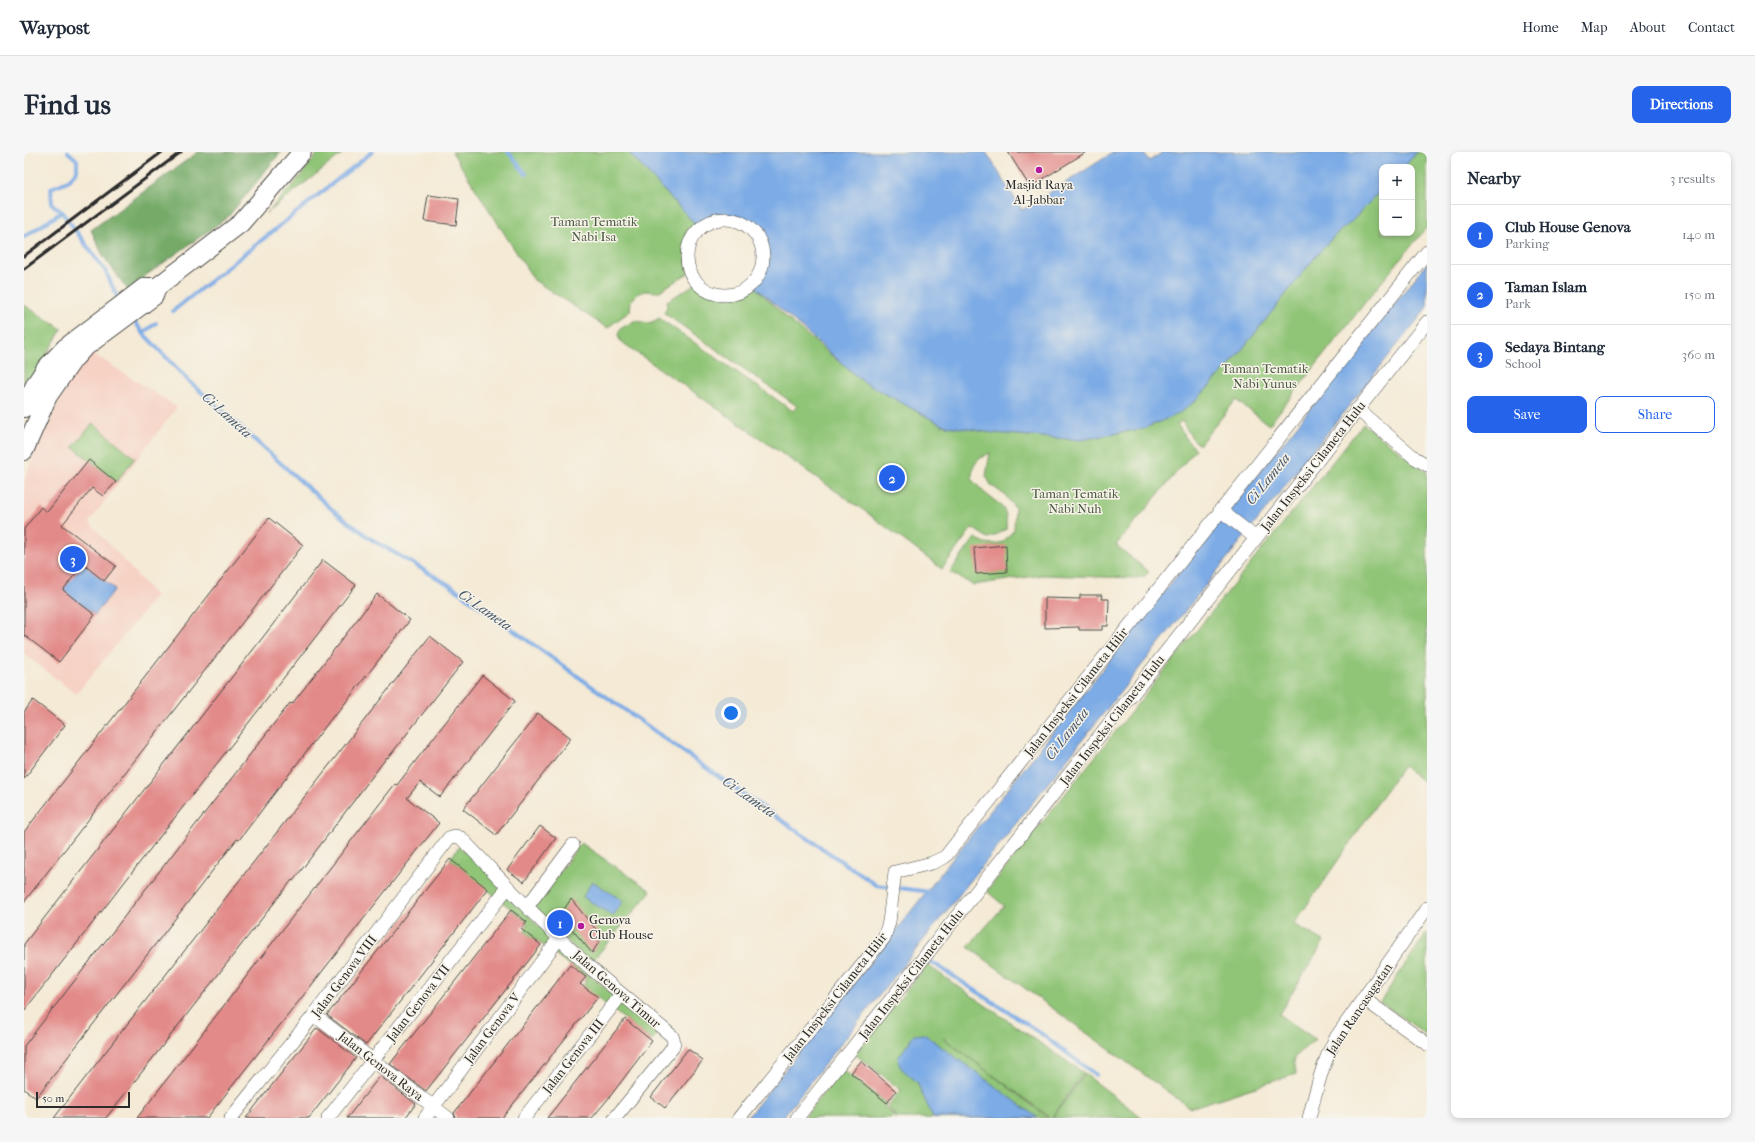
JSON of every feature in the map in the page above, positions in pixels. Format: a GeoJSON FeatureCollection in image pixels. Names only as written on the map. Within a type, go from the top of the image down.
{"type":"FeatureCollection","features":[{"type":"Feature","properties":{"kind":"street"},"geometry":{"type":"LineString","coordinates":[[24,451],[48,396],[52,374],[65,348],[80,344],[140,300],[145,287],[157,287],[241,223],[302,152]]}},
{"type":"Feature","properties":{"kind":"street"},"geometry":{"type":"LineString","coordinates":[[721,219],[735,220],[745,225],[757,236],[762,246],[762,268],[756,280],[747,289],[735,294],[722,296],[699,286],[694,280],[688,268],[688,251],[692,239],[700,229],[710,222],[721,219]]}},
{"type":"Feature","properties":{"kind":"street","name":"Jalan Inspeksi Cilameta Hilir"},"geometry":{"type":"LineString","coordinates":[[739,1118],[884,938],[888,930],[893,874],[897,870],[932,863],[945,858],[1223,513],[1427,252]]}},
{"type":"Feature","properties":{"kind":"street","name":"Jalan Inspeksi Cilameta Hulu"},"geometry":{"type":"LineString","coordinates":[[797,1118],[1252,536],[1358,410],[1427,322]]}},
{"type":"Feature","properties":{"kind":"street"},"geometry":{"type":"LineString","coordinates":[[24,408],[36,383],[52,374]]}},
{"type":"Feature","properties":{"kind":"street"},"geometry":{"type":"LineString","coordinates":[[1358,410],[1416,458],[1427,465]]}},
{"type":"Feature","properties":{"kind":"street"},"geometry":{"type":"LineString","coordinates":[[1223,513],[1252,536]]}},
{"type":"Feature","properties":{"kind":"street","name":"Jalan Genova Timur"},"geometry":{"type":"LineString","coordinates":[[455,836],[461,838],[527,907],[560,937],[588,966],[672,1036],[674,1042],[673,1047],[615,1118]]}},
{"type":"Feature","properties":{"kind":"street","name":"Jalan Genova VIII"},"geometry":{"type":"LineString","coordinates":[[231,1118],[314,1015],[449,838],[455,836]]}},
{"type":"Feature","properties":{"kind":"street"},"geometry":{"type":"LineString","coordinates":[[527,907],[572,845]]}},
{"type":"Feature","properties":{"kind":"street","name":"Jalan Genova VII"},"geometry":{"type":"LineString","coordinates":[[328,1118],[508,887]]}},
{"type":"Feature","properties":{"kind":"street","name":"Jalan Rancasagatan"},"geometry":{"type":"LineString","coordinates":[[1309,1118],[1321,1069],[1337,1036],[1427,908]]}},
{"type":"Feature","properties":{"kind":"street","name":"Jalan Genova V"},"geometry":{"type":"LineString","coordinates":[[425,1118],[560,937]]}},
{"type":"Feature","properties":{"kind":"street","name":"Jalan Genova III"},"geometry":{"type":"LineString","coordinates":[[524,1118],[622,994]]}},
{"type":"Feature","properties":{"kind":"street"},"geometry":{"type":"LineString","coordinates":[[1364,999],[1427,1044]]}},
{"type":"Feature","properties":{"kind":"street","name":"Jalan Genova Raya"},"geometry":{"type":"LineString","coordinates":[[314,1015],[448,1118]]}},
{"type":"Feature","properties":{"kind":"shaded area"},"geometry":{"type":"Polygon","coordinates":[[[92,353],[177,407],[89,522],[156,596],[76,694],[24,654],[24,482],[34,454],[70,379],[92,353]]]}},
{"type":"Feature","properties":{"kind":"green space"},"geometry":{"type":"Polygon","coordinates":[[[198,152],[281,152],[228,217],[145,276],[129,292],[102,254],[91,230],[198,152]]]}},
{"type":"Feature","properties":{"kind":"green space"},"geometry":{"type":"Polygon","coordinates":[[[319,152],[344,152],[266,214],[294,184],[319,152]]]}},
{"type":"Feature","properties":{"kind":"green space","name":"Taman Tematik Nabi Isa"},"geometry":{"type":"Polygon","coordinates":[[[452,152],[628,152],[700,229],[693,239],[689,249],[688,260],[690,272],[658,292],[645,291],[638,294],[631,301],[630,311],[607,328],[534,280],[452,152]]]}},
{"type":"Feature","properties":{"kind":"green space"},"geometry":{"type":"Polygon","coordinates":[[[1417,152],[1427,152],[1427,227],[1371,295],[1269,425],[1236,400],[1199,445],[1191,437],[1182,421],[1177,424],[1188,441],[1196,449],[1116,545],[1149,572],[1145,576],[1136,578],[1042,575],[973,585],[950,572],[975,538],[985,543],[993,544],[1003,542],[1014,530],[1015,508],[1006,496],[991,485],[986,476],[990,453],[978,460],[974,466],[972,480],[1003,508],[1006,516],[1006,529],[988,538],[972,528],[942,569],[866,512],[620,341],[618,335],[620,329],[636,320],[648,323],[659,318],[793,411],[797,406],[664,313],[667,307],[667,301],[697,283],[710,292],[724,295],[739,292],[752,284],[789,320],[862,381],[942,425],[994,433],[1081,440],[1145,428],[1178,414],[1194,402],[1229,366],[1316,256],[1335,235],[1379,192],[1379,236],[1415,236],[1415,164],[1407,164],[1417,152]]]}},
{"type":"Feature","properties":{"kind":"green space"},"geometry":{"type":"Polygon","coordinates":[[[24,305],[62,329],[24,391],[24,305]]]}},
{"type":"Feature","properties":{"kind":"green space"},"geometry":{"type":"Polygon","coordinates":[[[93,423],[135,458],[116,482],[73,447],[93,423]]]}},
{"type":"Feature","properties":{"kind":"green space"},"geometry":{"type":"Polygon","coordinates":[[[1363,424],[1427,472],[1427,784],[1403,766],[1294,924],[1324,941],[1279,1014],[1315,1039],[1294,1058],[1296,1074],[1190,1108],[968,947],[1004,906],[987,891],[1363,424]]]}},
{"type":"Feature","properties":{"kind":"green space"},"geometry":{"type":"Polygon","coordinates":[[[581,843],[651,891],[590,964],[534,906],[581,843]]]}},
{"type":"Feature","properties":{"kind":"green space"},"geometry":{"type":"Polygon","coordinates":[[[459,847],[471,855],[569,958],[659,1032],[652,1041],[584,987],[586,977],[525,932],[527,922],[450,859],[459,847]]]}},
{"type":"Feature","properties":{"kind":"green space"},"geometry":{"type":"Polygon","coordinates":[[[1427,932],[1427,1035],[1380,1002],[1427,932]]]}},
{"type":"Feature","properties":{"kind":"green space"},"geometry":{"type":"Polygon","coordinates":[[[927,965],[1084,1073],[1051,1118],[943,1038],[1049,1118],[894,1118],[896,1115],[887,1108],[901,1090],[855,1054],[927,965]]]}},
{"type":"Feature","properties":{"kind":"green space"},"geometry":{"type":"Polygon","coordinates":[[[842,1069],[887,1104],[885,1108],[894,1115],[892,1118],[804,1118],[842,1069]]]}},
{"type":"Feature","properties":{"kind":"green space"},"geometry":{"type":"Polygon","coordinates":[[[1085,1074],[1143,1118],[1052,1118],[1085,1074]]]}},
{"type":"Feature","properties":{"kind":"water"},"geometry":{"type":"Polygon","coordinates":[[[628,152],[986,152],[1022,210],[1114,152],[1143,152],[1149,161],[1163,152],[1417,152],[1407,164],[1379,164],[1379,192],[1350,223],[1335,235],[1316,256],[1229,366],[1194,402],[1178,414],[1145,428],[1081,440],[994,433],[942,425],[862,381],[752,284],[759,274],[762,263],[760,241],[754,231],[746,224],[735,220],[722,219],[711,222],[700,229],[628,152]]]}},
{"type":"Feature","properties":{"kind":"water"},"geometry":{"type":"Polygon","coordinates":[[[1427,263],[1427,308],[782,1118],[747,1118],[1194,554],[1427,263]]]}},
{"type":"Feature","properties":{"kind":"water"},"geometry":{"type":"Polygon","coordinates":[[[83,564],[115,589],[95,615],[63,590],[83,564]]]}},
{"type":"Feature","properties":{"kind":"water"},"geometry":{"type":"Polygon","coordinates":[[[592,881],[623,901],[613,916],[583,897],[592,881]]]}},
{"type":"Feature","properties":{"kind":"water"},"geometry":{"type":"Polygon","coordinates":[[[924,1034],[1038,1118],[933,1118],[917,1082],[901,1068],[898,1058],[914,1035],[924,1034]]]}},
{"type":"Feature","properties":{"kind":"building","name":"Masjid Raya Al-Jabbar"},"geometry":{"type":"Polygon","coordinates":[[[1008,152],[1086,152],[1030,187],[1008,152]]]}},
{"type":"Feature","properties":{"kind":"building"},"geometry":{"type":"Polygon","coordinates":[[[428,195],[459,199],[456,225],[424,221],[428,195]]]}},
{"type":"Feature","properties":{"kind":"building"},"geometry":{"type":"Polygon","coordinates":[[[89,460],[116,482],[103,496],[92,488],[62,525],[116,566],[104,581],[83,564],[63,590],[95,615],[59,662],[24,635],[24,529],[41,507],[47,512],[89,460]]]}},
{"type":"Feature","properties":{"kind":"building"},"geometry":{"type":"Polygon","coordinates":[[[269,518],[303,545],[24,902],[24,832],[269,518]]]}},
{"type":"Feature","properties":{"kind":"building"},"geometry":{"type":"Polygon","coordinates":[[[1006,545],[1007,572],[976,574],[974,548],[1006,545]]]}},
{"type":"Feature","properties":{"kind":"building"},"geometry":{"type":"Polygon","coordinates":[[[323,560],[356,585],[24,1011],[24,944],[323,560]]]}},
{"type":"Feature","properties":{"kind":"building"},"geometry":{"type":"Polygon","coordinates":[[[377,594],[410,620],[335,716],[334,715],[239,840],[237,839],[36,1098],[24,1089],[24,1046],[290,703],[292,704],[377,594]]]}},
{"type":"Feature","properties":{"kind":"building"},"geometry":{"type":"Polygon","coordinates":[[[1080,595],[1102,595],[1101,599],[1109,599],[1108,626],[1102,626],[1102,630],[1079,630],[1079,627],[1045,628],[1045,598],[1080,599],[1080,595]]]}},
{"type":"Feature","properties":{"kind":"building"},"geometry":{"type":"Polygon","coordinates":[[[430,636],[463,662],[388,758],[387,757],[293,881],[292,880],[106,1118],[54,1118],[430,636]]]}},
{"type":"Feature","properties":{"kind":"building"},"geometry":{"type":"Polygon","coordinates":[[[482,675],[515,701],[440,797],[420,782],[407,798],[439,823],[207,1118],[137,1118],[395,784],[397,785],[482,675]]]}},
{"type":"Feature","properties":{"kind":"building"},"geometry":{"type":"Polygon","coordinates":[[[33,700],[65,725],[24,779],[24,712],[33,700]]]}},
{"type":"Feature","properties":{"kind":"building"},"geometry":{"type":"Polygon","coordinates":[[[538,713],[571,738],[496,835],[463,809],[538,713]]]}},
{"type":"Feature","properties":{"kind":"building"},"geometry":{"type":"Polygon","coordinates":[[[540,826],[556,838],[524,882],[507,870],[540,826]]]}},
{"type":"Feature","properties":{"kind":"building"},"geometry":{"type":"Polygon","coordinates":[[[450,859],[488,889],[366,1045],[327,1015],[450,859]]]}},
{"type":"Feature","properties":{"kind":"building","name":"Genova Club House"},"geometry":{"type":"Polygon","coordinates":[[[571,899],[602,937],[592,953],[560,915],[571,899]]]}},
{"type":"Feature","properties":{"kind":"building"},"geometry":{"type":"Polygon","coordinates":[[[511,910],[527,922],[521,929],[541,945],[426,1091],[390,1064],[511,910]]]}},
{"type":"Feature","properties":{"kind":"building"},"geometry":{"type":"Polygon","coordinates":[[[570,965],[586,977],[580,984],[598,997],[502,1118],[456,1118],[454,1113],[570,965]]]}},
{"type":"Feature","properties":{"kind":"building"},"geometry":{"type":"Polygon","coordinates":[[[625,1019],[652,1041],[608,1099],[592,1118],[547,1118],[625,1019]]]}},
{"type":"Feature","properties":{"kind":"building"},"geometry":{"type":"Polygon","coordinates":[[[317,1028],[356,1058],[309,1118],[246,1118],[317,1028]]]}},
{"type":"Feature","properties":{"kind":"building"},"geometry":{"type":"Polygon","coordinates":[[[688,1049],[703,1060],[665,1108],[651,1097],[688,1049]]]}},
{"type":"Feature","properties":{"kind":"building"},"geometry":{"type":"Polygon","coordinates":[[[861,1061],[896,1091],[887,1103],[851,1073],[861,1061]]]}},
{"type":"Feature","properties":{"kind":"building"},"geometry":{"type":"Polygon","coordinates":[[[380,1076],[416,1104],[405,1118],[347,1118],[380,1076]]]}},
{"type":"Feature","properties":{"kind":"waterway","name":"Ci Lameta"},"geometry":{"type":"LineString","coordinates":[[68,152],[77,160],[77,171],[68,181],[51,188],[52,204],[62,212],[106,272],[119,301]]}},
{"type":"Feature","properties":{"kind":"waterway"},"geometry":{"type":"LineString","coordinates":[[173,311],[372,152]]}},
{"type":"Feature","properties":{"kind":"waterway"},"geometry":{"type":"LineString","coordinates":[[508,152],[526,174]]}},
{"type":"Feature","properties":{"kind":"waterway"},"geometry":{"type":"LineString","coordinates":[[24,237],[62,212]]}},
{"type":"Feature","properties":{"kind":"waterway","name":"Ci Lameta"},"geometry":{"type":"LineString","coordinates":[[132,318],[143,333],[188,380],[335,512],[371,539],[451,586],[733,787],[876,885],[930,892]]}},
{"type":"Feature","properties":{"kind":"waterway"},"geometry":{"type":"LineString","coordinates":[[143,333],[156,323]]}},
{"type":"Feature","properties":{"kind":"waterway"},"geometry":{"type":"LineString","coordinates":[[930,961],[1039,1032],[1096,1075]]}},
{"type":"Feature","properties":{"kind":"railway"},"geometry":{"type":"LineString","coordinates":[[24,256],[162,152]]}},
{"type":"Feature","properties":{"kind":"railway"},"geometry":{"type":"LineString","coordinates":[[24,269],[181,152]]}},
{"type":"Feature","properties":{"kind":"place","name":"Masjid Raya Al-Jabbar"},"geometry":{"type":"Point","coordinates":[1039,170]}},
{"type":"Feature","properties":{"kind":"place","name":"Taman Islam"},"geometry":{"type":"Point","coordinates":[892,478]}},
{"type":"Feature","properties":{"kind":"place","name":"Sedaya Bintang"},"geometry":{"type":"Point","coordinates":[73,559]}},
{"type":"Feature","properties":{"kind":"place","name":"Club House Genova"},"geometry":{"type":"Point","coordinates":[560,923]}},
{"type":"Feature","properties":{"kind":"place","name":"Genova Club House"},"geometry":{"type":"Point","coordinates":[581,926]}},
{"type":"Feature","properties":{"kind":"park label","name":"Taman Tematik Nabi Yunus"},"geometry":{"type":"Point","coordinates":[1265,376]}},
{"type":"Feature","properties":{"kind":"park label","name":"Taman Tematik Nabi Nuh"},"geometry":{"type":"Point","coordinates":[1075,500]}}]}
